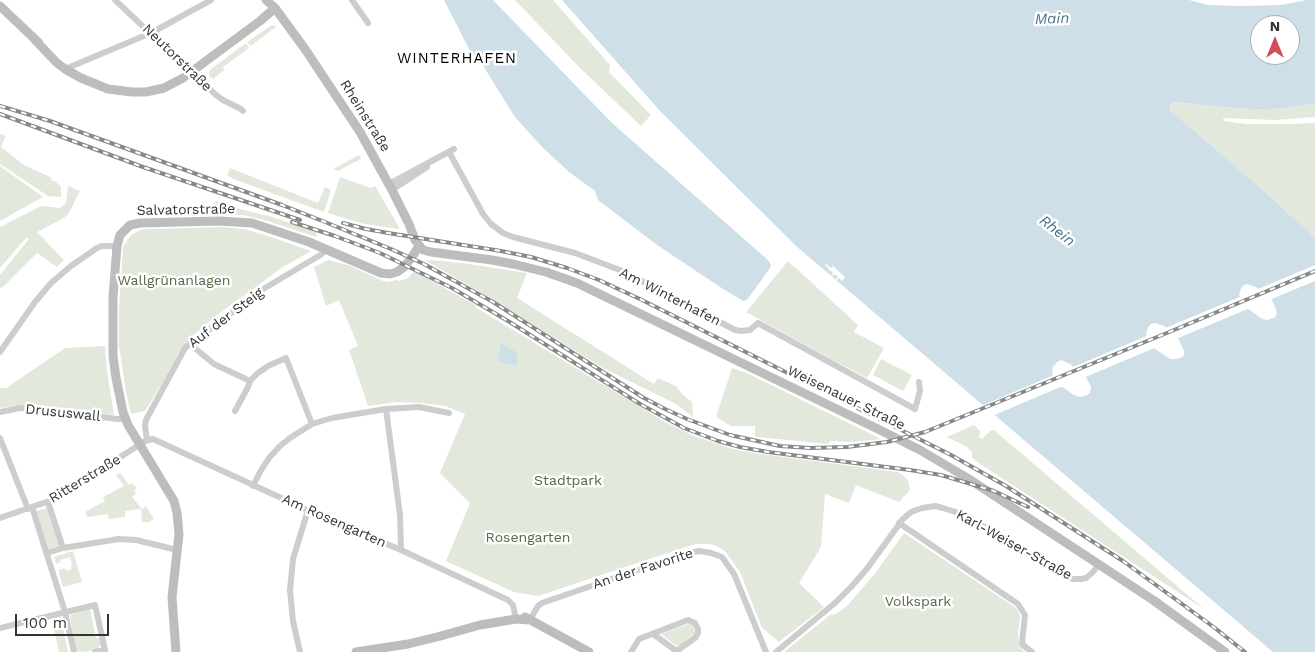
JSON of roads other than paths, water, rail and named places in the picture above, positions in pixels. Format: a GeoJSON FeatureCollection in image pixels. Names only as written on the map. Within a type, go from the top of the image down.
{"type":"FeatureCollection","features":[{"type":"Feature","properties":{"kind":"street","name":"Neutorstraße"},"geometry":{"type":"LineString","coordinates":[[115,0],[223,100],[243,111]]}},
{"type":"Feature","properties":{"kind":"street"},"geometry":{"type":"LineString","coordinates":[[68,68],[152,33],[211,0]]}},
{"type":"Feature","properties":{"kind":"street","name":"Rheinstraße"},"geometry":{"type":"LineString","coordinates":[[266,0],[274,4],[346,110],[391,187],[419,246]]}},
{"type":"Feature","properties":{"kind":"street"},"geometry":{"type":"LineString","coordinates":[[352,0],[368,24]]}},
{"type":"Feature","properties":{"kind":"street"},"geometry":{"type":"LineString","coordinates":[[0,6],[35,40],[68,68],[132,92],[146,92],[164,88],[192,72],[260,21],[274,4]]}},
{"type":"Feature","properties":{"kind":"street","name":"Am Winterhafen"},"geometry":{"type":"LineString","coordinates":[[391,187],[408,173],[451,151],[482,214],[503,233],[575,253],[625,272],[735,330],[750,330],[758,323],[915,409],[920,391],[919,382]]}},
{"type":"Feature","properties":{"kind":"street","name":"Salvatorstraße"},"geometry":{"type":"LineString","coordinates":[[176,652],[172,597],[179,525],[174,501],[125,419],[113,356],[113,297],[117,246],[122,231],[135,223],[219,222],[252,224],[296,237],[381,273],[390,274],[404,267],[419,246]]}},
{"type":"Feature","properties":{"kind":"street"},"geometry":{"type":"LineString","coordinates":[[0,352],[35,302],[51,283],[97,248],[117,246]]}},
{"type":"Feature","properties":{"kind":"street","name":"Weisenauer Straße"},"geometry":{"type":"LineString","coordinates":[[419,246],[423,250],[431,252],[492,260],[546,272],[577,283],[920,450],[969,479],[1189,625],[1225,652]]}},
{"type":"Feature","properties":{"kind":"street","name":"Auf der Steig"},"geometry":{"type":"LineString","coordinates":[[147,440],[146,420],[185,348],[260,292],[322,254],[327,249]]}},
{"type":"Feature","properties":{"kind":"street"},"geometry":{"type":"LineString","coordinates":[[190,344],[214,364],[250,381]]}},
{"type":"Feature","properties":{"kind":"street"},"geometry":{"type":"LineString","coordinates":[[235,411],[250,381],[268,366],[286,358],[312,424]]}},
{"type":"Feature","properties":{"kind":"street"},"geometry":{"type":"LineString","coordinates":[[253,486],[269,458],[280,446],[312,424],[332,418],[419,407],[448,413]]}},
{"type":"Feature","properties":{"kind":"street","name":"Drususwall"},"geometry":{"type":"LineString","coordinates":[[0,412],[20,408],[40,409],[125,419]]}},
{"type":"Feature","properties":{"kind":"street"},"geometry":{"type":"LineString","coordinates":[[386,410],[400,515],[400,550]]}},
{"type":"Feature","properties":{"kind":"street"},"geometry":{"type":"LineString","coordinates":[[0,438],[47,553],[65,612],[74,652]]}},
{"type":"Feature","properties":{"kind":"street","name":"Am Rosengarten"},"geometry":{"type":"LineString","coordinates":[[147,440],[153,439],[253,486],[400,550],[508,600],[513,605],[516,617]]}},
{"type":"Feature","properties":{"kind":"street"},"geometry":{"type":"LineString","coordinates":[[139,445],[147,440]]}},
{"type":"Feature","properties":{"kind":"street","name":"Ritterstraße"},"geometry":{"type":"LineString","coordinates":[[0,518],[55,499],[139,445]]}},
{"type":"Feature","properties":{"kind":"street"},"geometry":{"type":"LineString","coordinates":[[48,502],[64,548]]}},
{"type":"Feature","properties":{"kind":"street","name":"Karl-Weiser-Straße"},"geometry":{"type":"LineString","coordinates":[[776,652],[852,587],[899,523],[915,510],[928,507],[958,512],[1059,573],[1073,579],[1086,578],[1098,565]]}},
{"type":"Feature","properties":{"kind":"street"},"geometry":{"type":"LineString","coordinates":[[300,652],[294,629],[290,585],[295,551],[308,510]]}},
{"type":"Feature","properties":{"kind":"street"},"geometry":{"type":"LineString","coordinates":[[899,523],[1018,604],[1025,615],[1022,641],[1024,646],[1032,652]]}},
{"type":"Feature","properties":{"kind":"street"},"geometry":{"type":"LineString","coordinates":[[47,553],[64,548],[120,539],[136,540],[177,550]]}},
{"type":"Feature","properties":{"kind":"street","name":"An der Favorite"},"geometry":{"type":"LineString","coordinates":[[530,620],[538,606],[542,603],[684,554],[699,551],[722,557],[734,574],[766,652]]}},
{"type":"Feature","properties":{"kind":"street"},"geometry":{"type":"LineString","coordinates":[[0,628],[95,604],[105,650],[95,652]]}},
{"type":"Feature","properties":{"kind":"street"},"geometry":{"type":"LineString","coordinates":[[356,652],[370,651],[437,637],[480,625],[502,616],[524,616],[589,652]]}},
{"type":"Feature","properties":{"kind":"street"},"geometry":{"type":"LineString","coordinates":[[631,652],[638,639],[688,620],[695,622],[698,633],[695,638],[678,650],[675,650],[653,634]]}},
{"type":"Feature","properties":{"kind":"water"},"geometry":{"type":"Polygon","coordinates":[[[444,0],[493,0],[612,123],[768,260],[771,265],[770,268],[747,300],[743,301],[720,287],[657,245],[598,200],[595,191],[569,172],[542,147],[515,117],[477,56],[472,55],[444,0]]]}},
{"type":"Feature","properties":{"kind":"water"},"geometry":{"type":"Polygon","coordinates":[[[562,0],[1189,0],[1208,5],[1241,6],[1281,5],[1315,0],[1315,104],[1268,110],[1176,102],[1171,104],[1170,110],[1315,238],[1315,652],[1273,652],[796,246],[660,111],[562,0]],[[1247,284],[1241,288],[1239,295],[1247,308],[1262,319],[1274,318],[1277,312],[1272,300],[1256,287],[1247,284]],[[1155,323],[1148,327],[1146,334],[1154,348],[1170,359],[1181,358],[1184,355],[1184,351],[1179,340],[1164,326],[1155,323]],[[1061,360],[1053,367],[1052,372],[1060,385],[1072,394],[1080,397],[1090,393],[1091,387],[1086,377],[1070,364],[1061,360]]]}},
{"type":"Feature","properties":{"kind":"water"},"geometry":{"type":"Polygon","coordinates":[[[501,343],[515,351],[517,365],[497,360],[501,343]]]}},
{"type":"Feature","properties":{"kind":"railway"},"geometry":{"type":"LineString","coordinates":[[0,106],[50,121],[282,205],[391,249],[424,264],[493,302],[644,398],[665,409],[730,435],[780,446],[810,448],[847,447],[887,442],[925,432],[1315,271]]}},
{"type":"Feature","properties":{"kind":"railway"},"geometry":{"type":"LineString","coordinates":[[0,114],[143,167],[300,220]]}},
{"type":"Feature","properties":{"kind":"railway"},"geometry":{"type":"LineString","coordinates":[[292,222],[380,253],[452,288],[640,404],[684,428],[740,447],[941,475],[994,491],[1028,507]]}},
{"type":"Feature","properties":{"kind":"railway"},"geometry":{"type":"LineString","coordinates":[[343,223],[388,233],[531,257],[599,280],[642,300],[951,455],[1006,486],[1123,561],[1245,652]]}},
{"type":"Feature","properties":{"kind":"district","name":"WINTERHAFEN"},"geometry":{"type":"Point","coordinates":[457,59]}},
{"type":"Feature","properties":{"kind":"water label","name":"Main"},"geometry":{"type":"Point","coordinates":[1052,19]}},
{"type":"Feature","properties":{"kind":"water label","name":"Rhein"},"geometry":{"type":"Point","coordinates":[1057,231]}},
{"type":"Feature","properties":{"kind":"park label","name":"Wallgrünanlagen"},"geometry":{"type":"Point","coordinates":[174,281]}},
{"type":"Feature","properties":{"kind":"park label","name":"Stadtpark"},"geometry":{"type":"Point","coordinates":[568,481]}},
{"type":"Feature","properties":{"kind":"park label","name":"Rosengarten"},"geometry":{"type":"Point","coordinates":[528,538]}},
{"type":"Feature","properties":{"kind":"park label","name":"Volkspark"},"geometry":{"type":"Point","coordinates":[918,602]}}]}
